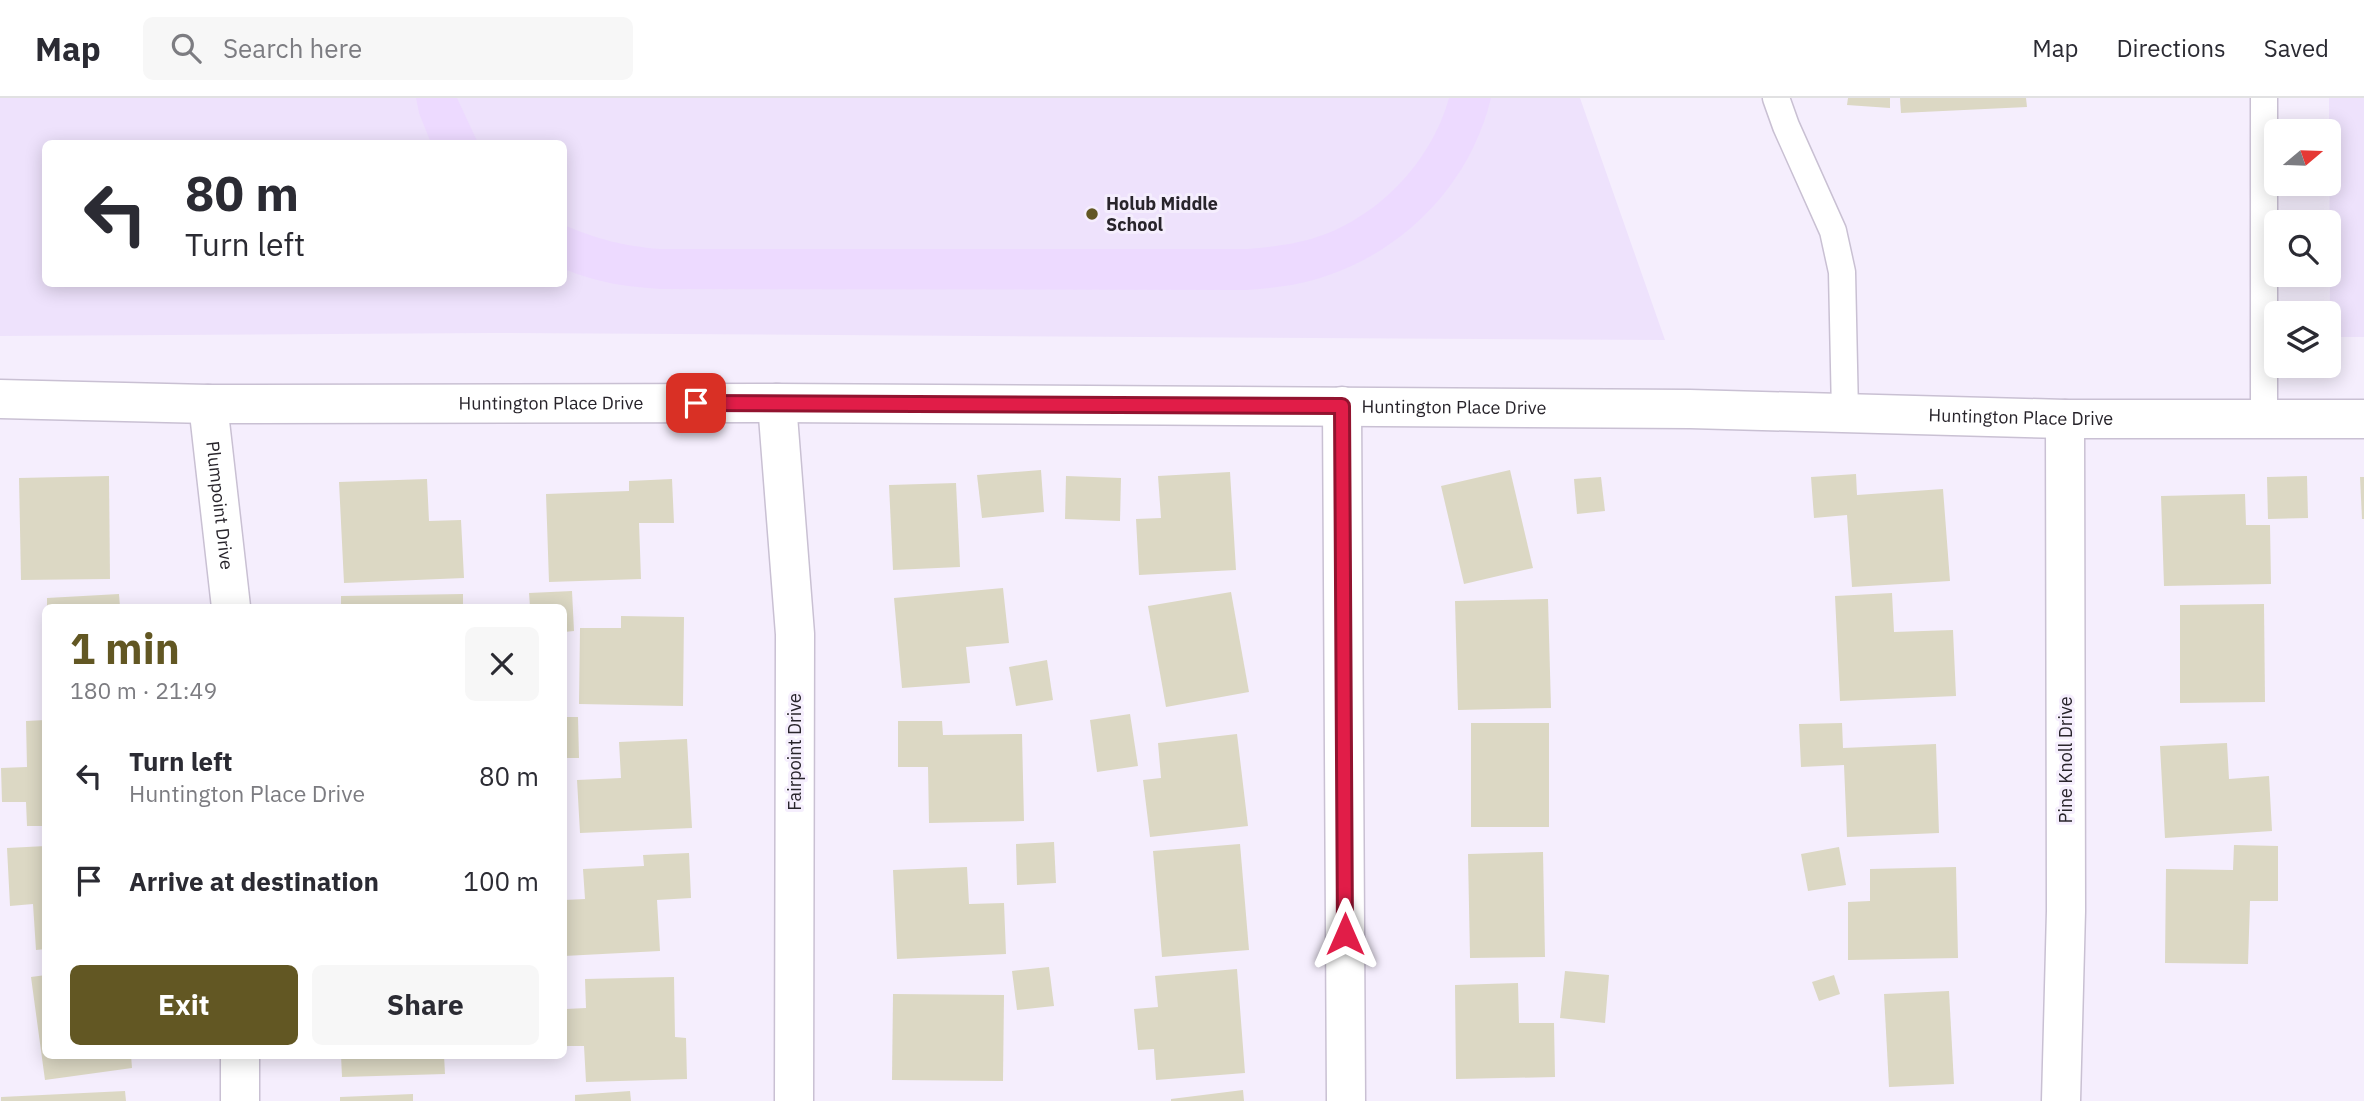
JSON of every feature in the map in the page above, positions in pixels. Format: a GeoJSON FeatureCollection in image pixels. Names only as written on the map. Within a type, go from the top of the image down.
{"type":"FeatureCollection","features":[{"type":"Feature","properties":{"kind":"street","name":"Huntington Place Drive"},"geometry":{"type":"LineString","coordinates":[[0,399],[208,404],[1342,406],[1690,409],[2065,419],[2364,419]]}},
{"type":"Feature","properties":{"kind":"street","name":"Fairpoint Drive"},"geometry":{"type":"LineString","coordinates":[[777,403],[795,634],[794,1101]]}},
{"type":"Feature","properties":{"kind":"street","name":"Plumpoint Drive"},"geometry":{"type":"LineString","coordinates":[[208,404],[231,604]]}},
{"type":"Feature","properties":{"kind":"street"},"geometry":{"type":"LineString","coordinates":[[1342,406],[1346,1101]]}},
{"type":"Feature","properties":{"kind":"street","name":"Pine Knoll Drive"},"geometry":{"type":"LineString","coordinates":[[2061,1101],[2066,911],[2065,419]]}},
{"type":"Feature","properties":{"kind":"street"},"geometry":{"type":"LineString","coordinates":[[240,1059],[240,1101]]}},
{"type":"Feature","properties":{"kind":"lane"},"geometry":{"type":"LineString","coordinates":[[1776,98],[1833,230],[1842,272],[1845,413]]}},
{"type":"Feature","properties":{"kind":"lane"},"geometry":{"type":"LineString","coordinates":[[2264,98],[2264,419]]}},
{"type":"Feature","properties":{"kind":"shaded area","name":"Holub Middle School"},"geometry":{"type":"Polygon","coordinates":[[[0,98],[1580,98],[1665,340],[492,333],[0,336],[0,98]]]}},
{"type":"Feature","properties":{"kind":"shaded area"},"geometry":{"type":"Polygon","coordinates":[[[416,98],[457,98],[477,140],[430,140],[416,98]]]}},
{"type":"Feature","properties":{"kind":"shaded area"},"geometry":{"type":"Polygon","coordinates":[[[1449,98],[1491,98],[1468,157],[1451,184],[1409,230],[1356,264],[1297,284],[1247,290],[660,289],[611,283],[567,270],[567,226],[610,241],[660,249],[1247,249],[1295,243],[1335,230],[1378,203],[1398,186],[1415,166],[1441,122],[1449,98]]]}},
{"type":"Feature","properties":{"kind":"shaded area"},"geometry":{"type":"Polygon","coordinates":[[[2329,98],[2364,98],[2364,337],[2341,337],[2341,301],[2330,301],[2330,287],[2341,287],[2341,210],[2329,210],[2329,196],[2342,196],[2342,119],[2329,119],[2329,98]]]}},
{"type":"Feature","properties":{"kind":"building"},"geometry":{"type":"Polygon","coordinates":[[[1848,98],[1890,98],[1890,108],[1847,105],[1848,98]]]}},
{"type":"Feature","properties":{"kind":"building"},"geometry":{"type":"Polygon","coordinates":[[[1900,98],[2026,98],[2027,107],[1901,113],[1900,98]]]}},
{"type":"Feature","properties":{"kind":"building"},"geometry":{"type":"Polygon","coordinates":[[[1041,470],[1044,512],[982,518],[977,475],[1041,470]]]}},
{"type":"Feature","properties":{"kind":"building"},"geometry":{"type":"Polygon","coordinates":[[[1510,470],[1533,568],[1464,584],[1441,486],[1510,470]]]}},
{"type":"Feature","properties":{"kind":"building"},"geometry":{"type":"Polygon","coordinates":[[[1230,472],[1236,570],[1139,575],[1136,519],[1161,518],[1158,476],[1230,472]]]}},
{"type":"Feature","properties":{"kind":"building"},"geometry":{"type":"Polygon","coordinates":[[[1856,474],[1857,495],[1943,489],[1950,581],[1852,587],[1847,515],[1814,518],[1811,477],[1856,474]]]}},
{"type":"Feature","properties":{"kind":"building"},"geometry":{"type":"Polygon","coordinates":[[[109,476],[110,579],[21,580],[19,478],[109,476]]]}},
{"type":"Feature","properties":{"kind":"building"},"geometry":{"type":"Polygon","coordinates":[[[1066,476],[1121,478],[1120,521],[1065,519],[1066,476]]]}},
{"type":"Feature","properties":{"kind":"building"},"geometry":{"type":"Polygon","coordinates":[[[2307,476],[2308,518],[2268,519],[2267,477],[2307,476]]]}},
{"type":"Feature","properties":{"kind":"building"},"geometry":{"type":"Polygon","coordinates":[[[1601,477],[1605,511],[1577,514],[1574,479],[1601,477]]]}},
{"type":"Feature","properties":{"kind":"building"},"geometry":{"type":"Polygon","coordinates":[[[2360,477],[2364,477],[2364,519],[2362,519],[2360,477]]]}},
{"type":"Feature","properties":{"kind":"building"},"geometry":{"type":"Polygon","coordinates":[[[427,479],[429,521],[461,520],[464,578],[344,583],[339,482],[427,479]]]}},
{"type":"Feature","properties":{"kind":"building"},"geometry":{"type":"Polygon","coordinates":[[[672,479],[674,523],[639,523],[641,579],[549,582],[546,494],[629,491],[629,481],[672,479]]]}},
{"type":"Feature","properties":{"kind":"building"},"geometry":{"type":"Polygon","coordinates":[[[956,483],[960,567],[893,570],[889,485],[956,483]]]}},
{"type":"Feature","properties":{"kind":"building"},"geometry":{"type":"Polygon","coordinates":[[[2245,494],[2246,525],[2270,525],[2271,584],[2164,586],[2161,496],[2245,494]]]}},
{"type":"Feature","properties":{"kind":"building"},"geometry":{"type":"Polygon","coordinates":[[[1003,588],[1009,643],[966,647],[970,683],[902,688],[894,598],[1003,588]]]}},
{"type":"Feature","properties":{"kind":"building"},"geometry":{"type":"Polygon","coordinates":[[[572,591],[574,631],[567,632],[567,604],[530,604],[529,593],[572,591]]]}},
{"type":"Feature","properties":{"kind":"building"},"geometry":{"type":"Polygon","coordinates":[[[1231,592],[1249,692],[1166,707],[1148,606],[1231,592]]]}},
{"type":"Feature","properties":{"kind":"building"},"geometry":{"type":"Polygon","coordinates":[[[1892,593],[1894,632],[1953,630],[1956,696],[1840,701],[1835,596],[1892,593]]]}},
{"type":"Feature","properties":{"kind":"building"},"geometry":{"type":"Polygon","coordinates":[[[119,594],[120,604],[47,604],[47,598],[119,594]]]}},
{"type":"Feature","properties":{"kind":"building"},"geometry":{"type":"Polygon","coordinates":[[[463,594],[463,604],[341,604],[341,596],[463,594]]]}},
{"type":"Feature","properties":{"kind":"building"},"geometry":{"type":"Polygon","coordinates":[[[1548,599],[1551,708],[1458,710],[1455,601],[1548,599]]]}},
{"type":"Feature","properties":{"kind":"building"},"geometry":{"type":"Polygon","coordinates":[[[2264,604],[2265,702],[2180,703],[2180,605],[2264,604]]]}},
{"type":"Feature","properties":{"kind":"building"},"geometry":{"type":"Polygon","coordinates":[[[621,616],[684,617],[683,706],[579,704],[580,628],[621,628],[621,616]]]}},
{"type":"Feature","properties":{"kind":"building"},"geometry":{"type":"Polygon","coordinates":[[[1047,660],[1053,700],[1016,706],[1009,667],[1047,660]]]}},
{"type":"Feature","properties":{"kind":"building"},"geometry":{"type":"Polygon","coordinates":[[[1130,714],[1138,766],[1097,772],[1090,720],[1130,714]]]}},
{"type":"Feature","properties":{"kind":"building"},"geometry":{"type":"Polygon","coordinates":[[[567,717],[578,717],[579,758],[567,758],[567,717]]]}},
{"type":"Feature","properties":{"kind":"building"},"geometry":{"type":"Polygon","coordinates":[[[42,720],[42,826],[27,826],[26,802],[2,802],[1,768],[27,767],[26,721],[42,720]]]}},
{"type":"Feature","properties":{"kind":"building"},"geometry":{"type":"Polygon","coordinates":[[[898,721],[942,721],[943,735],[1022,734],[1024,821],[929,823],[928,767],[898,767],[898,721]]]}},
{"type":"Feature","properties":{"kind":"building"},"geometry":{"type":"Polygon","coordinates":[[[1471,723],[1549,723],[1549,827],[1471,827],[1471,723]]]}},
{"type":"Feature","properties":{"kind":"building"},"geometry":{"type":"Polygon","coordinates":[[[1842,723],[1843,748],[1936,744],[1939,833],[1847,837],[1844,765],[1801,767],[1799,724],[1842,723]]]}},
{"type":"Feature","properties":{"kind":"building"},"geometry":{"type":"Polygon","coordinates":[[[1237,734],[1248,826],[1150,837],[1143,780],[1161,778],[1158,743],[1237,734]]]}},
{"type":"Feature","properties":{"kind":"building"},"geometry":{"type":"Polygon","coordinates":[[[687,739],[692,828],[580,833],[577,780],[621,778],[619,742],[687,739]]]}},
{"type":"Feature","properties":{"kind":"building"},"geometry":{"type":"Polygon","coordinates":[[[2227,743],[2229,779],[2269,776],[2272,831],[2165,838],[2160,746],[2227,743]]]}},
{"type":"Feature","properties":{"kind":"building"},"geometry":{"type":"Polygon","coordinates":[[[1054,842],[1056,883],[1017,885],[1016,844],[1054,842]]]}},
{"type":"Feature","properties":{"kind":"building"},"geometry":{"type":"Polygon","coordinates":[[[1240,844],[1249,950],[1162,957],[1153,851],[1240,844]]]}},
{"type":"Feature","properties":{"kind":"building"},"geometry":{"type":"Polygon","coordinates":[[[2234,845],[2278,846],[2278,901],[2250,901],[2248,964],[2165,963],[2166,869],[2233,870],[2234,845]]]}},
{"type":"Feature","properties":{"kind":"building"},"geometry":{"type":"Polygon","coordinates":[[[42,846],[42,949],[36,950],[33,904],[10,906],[7,848],[42,846]]]}},
{"type":"Feature","properties":{"kind":"building"},"geometry":{"type":"Polygon","coordinates":[[[1839,847],[1846,885],[1808,891],[1801,854],[1839,847]]]}},
{"type":"Feature","properties":{"kind":"building"},"geometry":{"type":"Polygon","coordinates":[[[1543,852],[1545,957],[1470,958],[1468,854],[1543,852]]]}},
{"type":"Feature","properties":{"kind":"building"},"geometry":{"type":"Polygon","coordinates":[[[689,853],[691,898],[657,900],[660,951],[567,956],[567,900],[585,899],[583,869],[644,866],[643,855],[689,853]]]}},
{"type":"Feature","properties":{"kind":"building"},"geometry":{"type":"Polygon","coordinates":[[[967,867],[969,904],[1004,903],[1006,954],[897,959],[893,870],[967,867]]]}},
{"type":"Feature","properties":{"kind":"building"},"geometry":{"type":"Polygon","coordinates":[[[1956,867],[1958,958],[1848,960],[1848,902],[1870,901],[1870,869],[1956,867]]]}},
{"type":"Feature","properties":{"kind":"building"},"geometry":{"type":"Polygon","coordinates":[[[1049,967],[1054,1006],[1017,1010],[1012,971],[1049,967]]]}},
{"type":"Feature","properties":{"kind":"building"},"geometry":{"type":"Polygon","coordinates":[[[1237,969],[1245,1073],[1156,1080],[1154,1049],[1138,1050],[1134,1009],[1158,1007],[1155,976],[1237,969]]]}},
{"type":"Feature","properties":{"kind":"building"},"geometry":{"type":"Polygon","coordinates":[[[1565,971],[1609,975],[1605,1023],[1560,1018],[1565,971]]]}},
{"type":"Feature","properties":{"kind":"building"},"geometry":{"type":"Polygon","coordinates":[[[1834,975],[1840,994],[1819,1001],[1812,982],[1834,975]]]}},
{"type":"Feature","properties":{"kind":"building"},"geometry":{"type":"Polygon","coordinates":[[[42,976],[42,1058],[31,977],[42,976]]]}},
{"type":"Feature","properties":{"kind":"building"},"geometry":{"type":"Polygon","coordinates":[[[674,977],[675,1037],[686,1038],[687,1079],[586,1082],[584,1046],[567,1046],[567,1009],[586,1008],[585,979],[674,977]]]}},
{"type":"Feature","properties":{"kind":"building"},"geometry":{"type":"Polygon","coordinates":[[[1518,983],[1519,1023],[1554,1023],[1555,1077],[1456,1079],[1455,985],[1518,983]]]}},
{"type":"Feature","properties":{"kind":"building"},"geometry":{"type":"Polygon","coordinates":[[[1949,991],[1954,1084],[1889,1087],[1884,994],[1949,991]]]}},
{"type":"Feature","properties":{"kind":"building"},"geometry":{"type":"Polygon","coordinates":[[[893,994],[1004,995],[1003,1081],[892,1080],[893,994]]]}},
{"type":"Feature","properties":{"kind":"building"},"geometry":{"type":"Polygon","coordinates":[[[42,1059],[131,1059],[132,1068],[45,1080],[42,1059]]]}},
{"type":"Feature","properties":{"kind":"building"},"geometry":{"type":"Polygon","coordinates":[[[341,1059],[444,1059],[445,1074],[342,1077],[341,1059]]]}},
{"type":"Feature","properties":{"kind":"building"},"geometry":{"type":"Polygon","coordinates":[[[1243,1090],[1244,1101],[1171,1101],[1171,1099],[1243,1090]]]}},
{"type":"Feature","properties":{"kind":"building"},"geometry":{"type":"Polygon","coordinates":[[[125,1091],[126,1101],[1,1101],[1,1097],[125,1091]]]}},
{"type":"Feature","properties":{"kind":"building"},"geometry":{"type":"Polygon","coordinates":[[[630,1091],[631,1101],[575,1101],[575,1095],[630,1091]]]}},
{"type":"Feature","properties":{"kind":"building"},"geometry":{"type":"Polygon","coordinates":[[[413,1094],[413,1101],[340,1101],[340,1097],[413,1094]]]}},
{"type":"Feature","properties":{"kind":"place","name":"Holub Middle School"},"geometry":{"type":"Point","coordinates":[1092,214]}},
{"type":"Feature","properties":{"kind":"route"},"geometry":{"type":"LineString","coordinates":[[696,403],[1342,406],[1345,934]]}}]}
